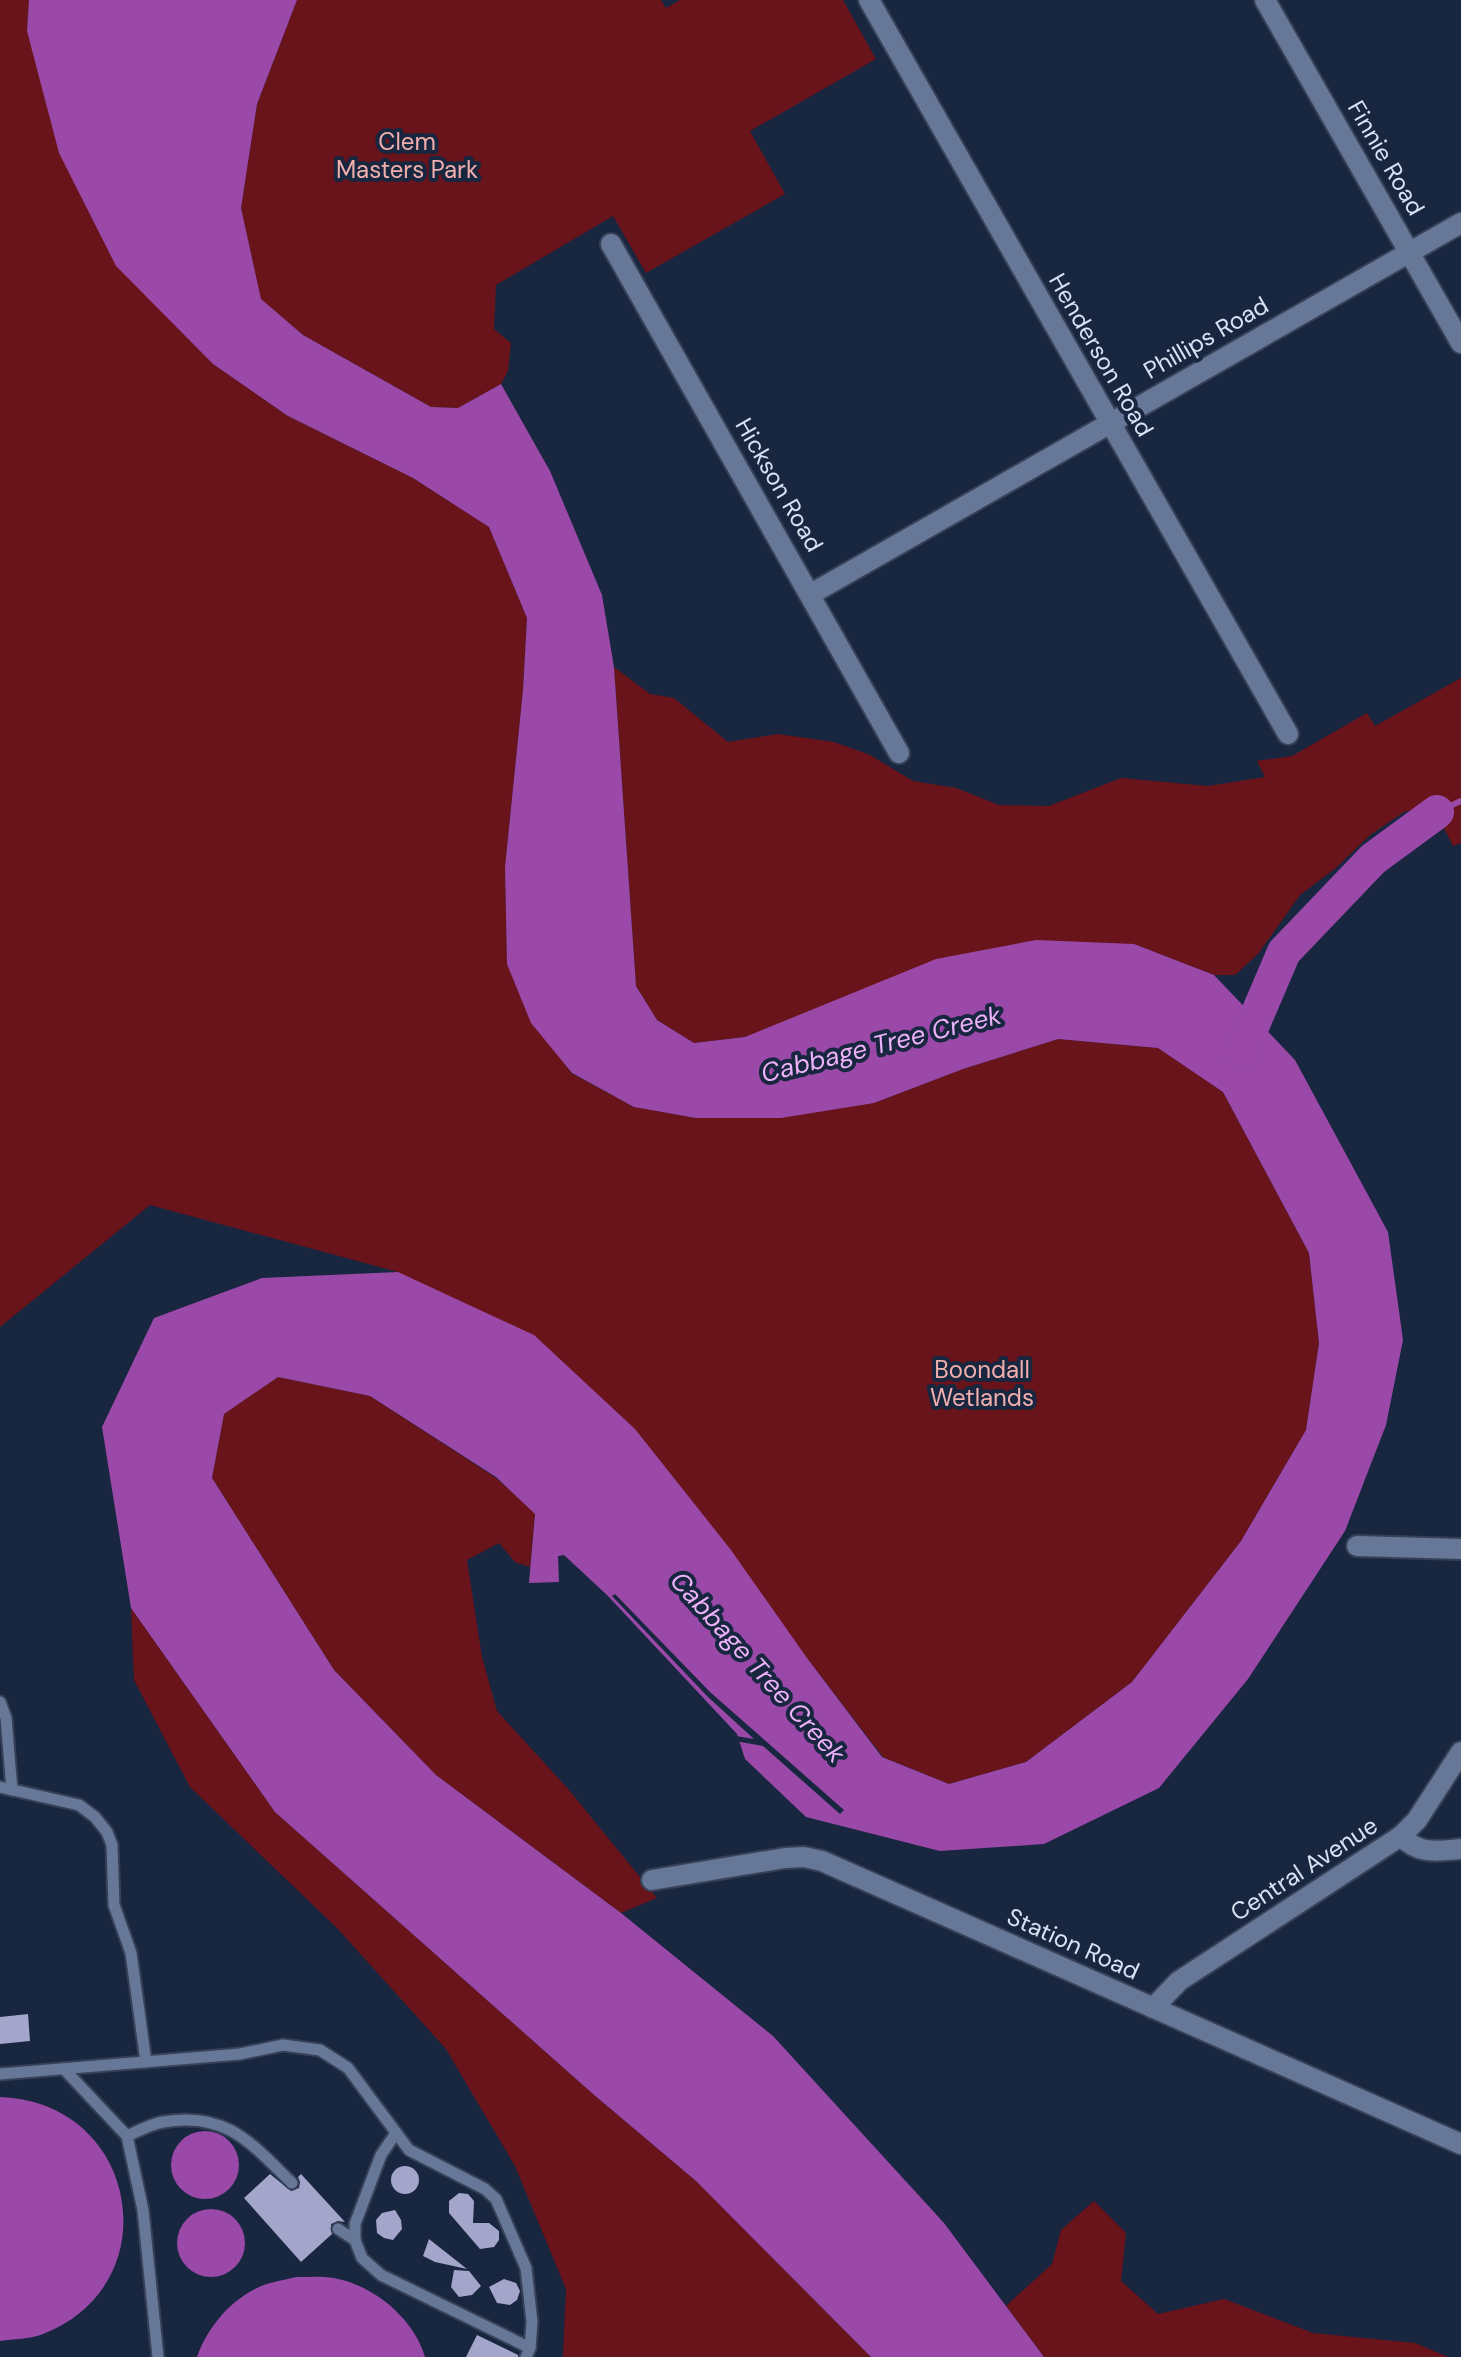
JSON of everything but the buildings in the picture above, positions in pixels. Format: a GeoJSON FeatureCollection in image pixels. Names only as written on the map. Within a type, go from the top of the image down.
{"type":"FeatureCollection","features":[{"type":"Feature","properties":{"kind":"street","name":"Henderson Road"},"geometry":{"type":"LineString","coordinates":[[869,0],[1288,734]]}},
{"type":"Feature","properties":{"kind":"street","name":"Finnie Road"},"geometry":{"type":"LineString","coordinates":[[1265,0],[1461,343]]}},
{"type":"Feature","properties":{"kind":"street","name":"Phillips Road"},"geometry":{"type":"LineString","coordinates":[[811,594],[1461,223]]}},
{"type":"Feature","properties":{"kind":"street","name":"Hickson Road"},"geometry":{"type":"LineString","coordinates":[[611,244],[899,753]]}},
{"type":"Feature","properties":{"kind":"street"},"geometry":{"type":"LineString","coordinates":[[1357,1546],[1461,1549]]}},
{"type":"Feature","properties":{"kind":"street","name":"Central Avenue"},"geometry":{"type":"LineString","coordinates":[[1153,2008],[1179,1981],[1401,1836],[1417,1820],[1461,1752]]}},
{"type":"Feature","properties":{"kind":"street"},"geometry":{"type":"LineString","coordinates":[[1401,1836],[1410,1846],[1418,1849],[1461,1849]]}},
{"type":"Feature","properties":{"kind":"street","name":"Station Road"},"geometry":{"type":"LineString","coordinates":[[652,1880],[785,1858],[804,1857],[822,1861],[1460,2143]]}},
{"type":"Feature","properties":{"kind":"lane"},"geometry":{"type":"LineString","coordinates":[[0,1702],[6,1718],[6,1788],[79,1805],[95,1817],[107,1832],[112,1845],[114,1905],[131,1953],[146,2062]]}},
{"type":"Feature","properties":{"kind":"lane"},"geometry":{"type":"LineString","coordinates":[[0,2074],[240,2054],[283,2045],[320,2050],[348,2068],[409,2150],[485,2189],[496,2199],[526,2268],[532,2322],[528,2352],[381,2275],[362,2258],[355,2240],[355,2224],[381,2155],[396,2133]]}},
{"type":"Feature","properties":{"kind":"lane"},"geometry":{"type":"LineString","coordinates":[[64,2069],[127,2136],[143,2210],[158,2357]]}},
{"type":"Feature","properties":{"kind":"lane"},"geometry":{"type":"LineString","coordinates":[[127,2136],[162,2122],[212,2121],[248,2140],[292,2183]]}},
{"type":"Feature","properties":{"kind":"lane"},"geometry":{"type":"LineString","coordinates":[[338,2229],[355,2240]]}},
{"type":"Feature","properties":{"kind":"green space","name":"Boondall Wetlands"},"geometry":{"type":"Polygon","coordinates":[[[0,0],[29,0],[27,31],[213,364],[288,416],[413,478],[489,527],[527,618],[505,867],[507,963],[571,1073],[634,1107],[696,1118],[874,1103],[963,1069],[1058,1039],[1158,1048],[1223,1092],[1309,1253],[1319,1343],[1306,1430],[1241,1541],[1132,1682],[1026,1762],[949,1784],[883,1757],[807,1658],[398,1272],[150,1205],[0,1327],[0,0]]]}},
{"type":"Feature","properties":{"kind":"green space","name":"Clem Masters Park"},"geometry":{"type":"Polygon","coordinates":[[[297,0],[661,0],[666,8],[680,0],[843,0],[876,59],[750,131],[785,194],[646,273],[613,216],[496,285],[494,329],[511,343],[508,371],[501,384],[458,408],[431,407],[303,335],[261,300],[241,208],[257,104],[297,0]]]}},
{"type":"Feature","properties":{"kind":"green space"},"geometry":{"type":"Polygon","coordinates":[[[614,667],[650,694],[674,698],[728,742],[778,734],[834,742],[870,755],[913,781],[956,788],[999,805],[1049,806],[1121,778],[1208,786],[1265,777],[1257,761],[1292,756],[1367,713],[1375,726],[1461,678],[1461,843],[1453,846],[1432,805],[1404,812],[1370,835],[1336,868],[1300,895],[1258,954],[1235,975],[1214,975],[1134,944],[745,1037],[694,1043],[657,1020],[636,986],[614,667]]]}},
{"type":"Feature","properties":{"kind":"green space"},"geometry":{"type":"Polygon","coordinates":[[[278,1377],[370,1396],[496,1478],[535,1513],[530,1567],[515,1562],[499,1543],[467,1560],[482,1657],[497,1711],[569,1790],[657,1898],[621,1913],[436,1775],[334,1670],[212,1478],[224,1413],[278,1377]]]}},
{"type":"Feature","properties":{"kind":"green space"},"geometry":{"type":"Polygon","coordinates":[[[131,1608],[275,1812],[593,2094],[696,2181],[871,2357],[563,2357],[566,2289],[515,2166],[446,2049],[337,1928],[190,1787],[134,1680],[131,1608]]]}},
{"type":"Feature","properties":{"kind":"green space"},"geometry":{"type":"Polygon","coordinates":[[[1094,2201],[1126,2233],[1121,2281],[1158,2314],[1224,2299],[1313,2333],[1415,2343],[1448,2357],[1044,2357],[1006,2306],[1052,2264],[1061,2230],[1094,2201]]]}},
{"type":"Feature","properties":{"kind":"water","name":"Cabbage Tree Creek"},"geometry":{"type":"Polygon","coordinates":[[[29,0],[297,0],[257,104],[241,208],[261,299],[303,335],[431,407],[458,408],[501,384],[550,471],[602,595],[614,667],[636,986],[657,1020],[694,1043],[745,1037],[936,959],[1036,940],[1134,944],[1214,975],[1295,1060],[1388,1232],[1403,1340],[1386,1425],[1345,1531],[1248,1679],[1159,1788],[1044,1844],[940,1851],[806,1817],[745,1759],[737,1734],[608,1596],[564,1555],[558,1556],[559,1582],[529,1583],[535,1514],[496,1477],[370,1396],[278,1377],[224,1414],[212,1478],[334,1670],[436,1775],[621,1913],[773,2036],[944,2223],[1044,2357],[871,2357],[696,2181],[593,2094],[275,1812],[131,1608],[102,1427],[154,1318],[262,1278],[398,1272],[534,1335],[635,1429],[731,1550],[882,1757],[949,1784],[1026,1762],[1132,1682],[1241,1541],[1306,1430],[1319,1343],[1309,1253],[1223,1092],[1158,1048],[1058,1039],[963,1069],[874,1103],[781,1118],[696,1118],[634,1107],[572,1073],[531,1023],[507,964],[505,867],[527,618],[489,527],[413,478],[288,416],[213,364],[116,266],[59,153],[27,31],[29,0]]]}},
{"type":"Feature","properties":{"kind":"water"},"geometry":{"type":"Polygon","coordinates":[[[0,2097],[47,2107],[84,2129],[109,2161],[122,2199],[122,2239],[110,2277],[83,2310],[43,2334],[0,2341],[0,2097]]]}},
{"type":"Feature","properties":{"kind":"water"},"geometry":{"type":"Polygon","coordinates":[[[205,2131],[229,2141],[239,2165],[229,2189],[205,2199],[181,2189],[171,2165],[181,2141],[205,2131]]]}},
{"type":"Feature","properties":{"kind":"water"},"geometry":{"type":"Polygon","coordinates":[[[211,2209],[235,2219],[245,2243],[235,2267],[211,2277],[187,2267],[177,2243],[187,2219],[211,2209]]]}},
{"type":"Feature","properties":{"kind":"water"},"geometry":{"type":"Polygon","coordinates":[[[296,2277],[334,2278],[377,2296],[412,2329],[425,2357],[197,2357],[213,2326],[238,2299],[263,2285],[296,2277]]]}},
{"type":"Feature","properties":{"kind":"pier"},"geometry":{"type":"Polygon","coordinates":[[[615,1594],[710,1692],[844,1810],[840,1814],[763,1746],[735,1741],[736,1736],[754,1739],[707,1696],[612,1596],[615,1594]]]}},
{"type":"Feature","properties":{"kind":"waterway"},"geometry":{"type":"LineString","coordinates":[[1437,812],[1461,801]]}},
{"type":"Feature","properties":{"kind":"waterway"},"geometry":{"type":"LineString","coordinates":[[1240,1055],[1284,952],[1373,859],[1437,812]]}}]}
